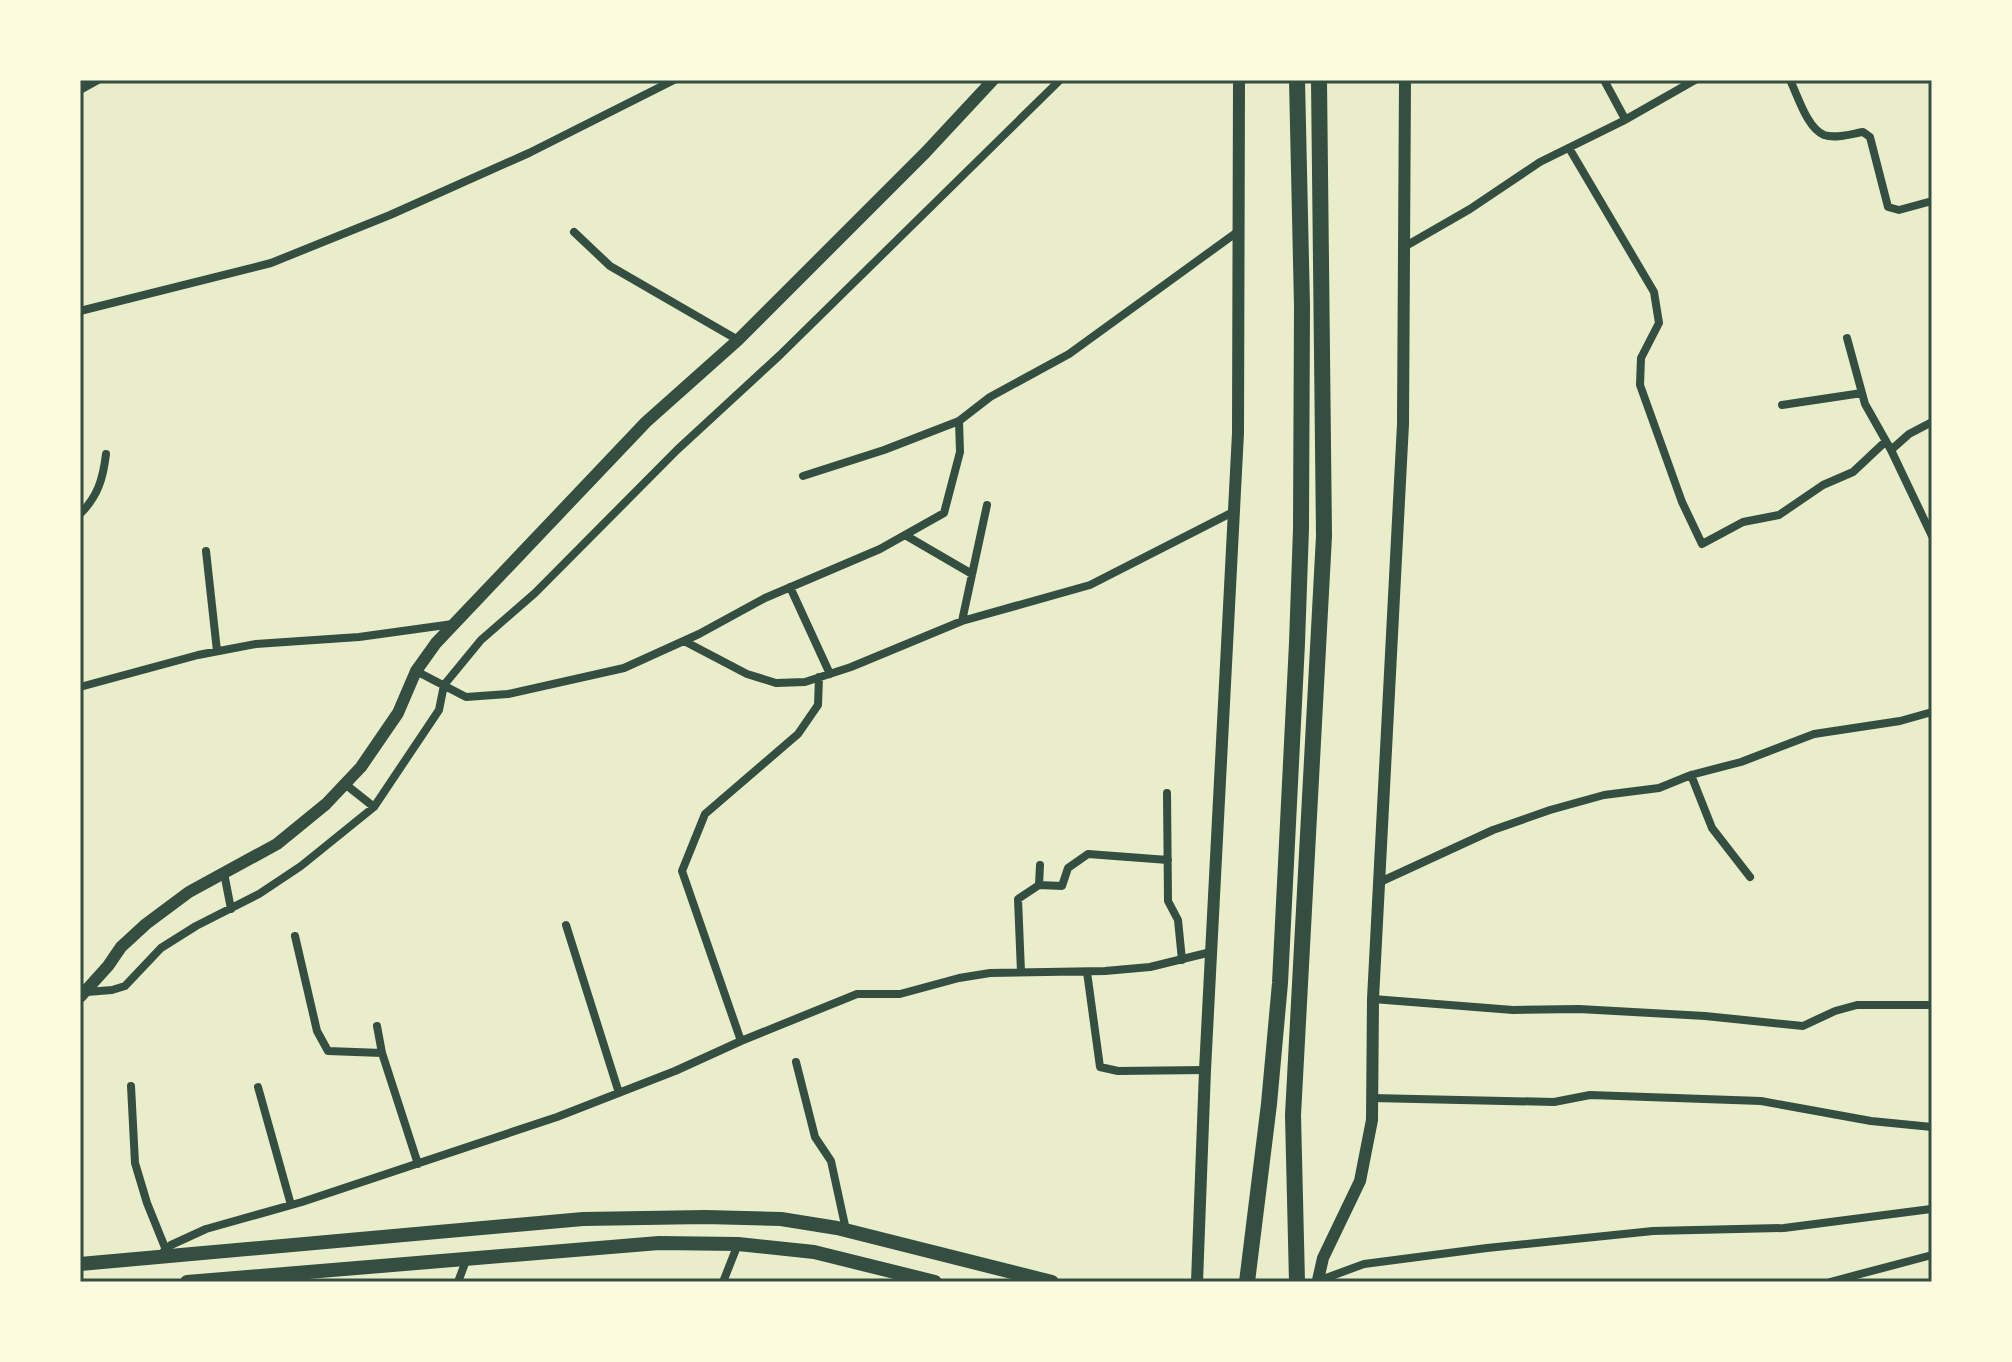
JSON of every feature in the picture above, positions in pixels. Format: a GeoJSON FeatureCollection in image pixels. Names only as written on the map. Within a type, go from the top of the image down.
{"type":"FeatureCollection","features":[{"type":"Feature","properties":{"kind":"main road"},"geometry":{"type":"LineString","coordinates":[[1247,1282],[1280,983],[1297,643],[1302,306],[1297,80]]}},
{"type":"Feature","properties":{"kind":"main road"},"geometry":{"type":"LineString","coordinates":[[1297,1282],[1293,1115],[1324,536],[1319,80]]}},
{"type":"Feature","properties":{"kind":"main road"},"geometry":{"type":"LineString","coordinates":[[80,1264],[162,1253],[583,1219],[705,1217],[781,1219],[846,1230],[1052,1282]]}},
{"type":"Feature","properties":{"kind":"main road"},"geometry":{"type":"LineString","coordinates":[[187,1282],[322,1276],[467,1258],[659,1243],[738,1244],[814,1252],[935,1282]]}},
{"type":"Feature","properties":{"kind":"street"},"geometry":{"type":"LineString","coordinates":[[80,90],[98,80]]}},
{"type":"Feature","properties":{"kind":"street"},"geometry":{"type":"LineString","coordinates":[[80,311],[271,263],[390,215],[515,159],[674,80]]}},
{"type":"Feature","properties":{"kind":"street"},"geometry":{"type":"LineString","coordinates":[[84,994],[121,947],[146,924],[189,892],[277,844],[326,804],[361,767],[398,713],[416,671],[454,623],[646,422],[738,340],[925,153],[993,80]]}},
{"type":"Feature","properties":{"kind":"street"},"geometry":{"type":"LineString","coordinates":[[84,994],[125,986],[161,948],[259,894],[301,866],[374,807],[439,710],[444,685],[481,640],[535,593],[677,450],[780,355],[1060,80]]}},
{"type":"Feature","properties":{"kind":"street"},"geometry":{"type":"LineString","coordinates":[[1197,1282],[1238,433],[1239,80]]}},
{"type":"Feature","properties":{"kind":"street"},"geometry":{"type":"LineString","coordinates":[[1316,1281],[1323,1258],[1360,1181],[1372,1120],[1373,999],[1403,424],[1405,80]]}},
{"type":"Feature","properties":{"kind":"street"},"geometry":{"type":"LineString","coordinates":[[1604,80],[1625,119]]}},
{"type":"Feature","properties":{"kind":"street"},"geometry":{"type":"LineString","coordinates":[[1404,247],[1470,209],[1540,162],[1695,80]]}},
{"type":"Feature","properties":{"kind":"street"},"geometry":{"type":"LineString","coordinates":[[1790,80],[1814,128],[1825,135],[1863,132],[1870,137],[1888,207],[1899,210],[1932,201]]}},
{"type":"Feature","properties":{"kind":"street"},"geometry":{"type":"LineString","coordinates":[[1569,148],[1654,292],[1659,323],[1641,358],[1640,385],[1682,502],[1702,544],[1743,522],[1779,515],[1823,485],[1853,472],[1886,441]]}},
{"type":"Feature","properties":{"kind":"street"},"geometry":{"type":"LineString","coordinates":[[803,476],[884,450],[959,421],[990,397],[1069,354],[1240,230]]}},
{"type":"Feature","properties":{"kind":"street"},"geometry":{"type":"LineString","coordinates":[[574,232],[610,266],[738,340]]}},
{"type":"Feature","properties":{"kind":"street"},"geometry":{"type":"LineString","coordinates":[[1847,338],[1865,404],[1932,536]]}},
{"type":"Feature","properties":{"kind":"street"},"geometry":{"type":"LineString","coordinates":[[1782,405],[1862,393]]}},
{"type":"Feature","properties":{"kind":"street"},"geometry":{"type":"LineString","coordinates":[[416,671],[466,697],[508,694],[624,668],[684,641],[790,587],[880,549],[944,513],[960,452],[959,421]]}},
{"type":"Feature","properties":{"kind":"street"},"geometry":{"type":"LineString","coordinates":[[1891,450],[1909,434],[1932,422]]}},
{"type":"Feature","properties":{"kind":"street"},"geometry":{"type":"LineString","coordinates":[[80,514],[93,501],[103,479],[106,454]]}},
{"type":"Feature","properties":{"kind":"street"},"geometry":{"type":"LineString","coordinates":[[962,621],[987,505]]}},
{"type":"Feature","properties":{"kind":"street"},"geometry":{"type":"LineString","coordinates":[[684,641],[747,674],[776,683],[805,682],[962,621],[1090,585],[1235,511]]}},
{"type":"Feature","properties":{"kind":"street"},"geometry":{"type":"LineString","coordinates":[[905,535],[972,574]]}},
{"type":"Feature","properties":{"kind":"street"},"geometry":{"type":"LineString","coordinates":[[206,551],[217,651]]}},
{"type":"Feature","properties":{"kind":"street"},"geometry":{"type":"LineString","coordinates":[[790,587],[830,674]]}},
{"type":"Feature","properties":{"kind":"street"},"geometry":{"type":"LineString","coordinates":[[80,687],[217,651],[256,644],[359,637],[454,623]]}},
{"type":"Feature","properties":{"kind":"street"},"geometry":{"type":"LineString","coordinates":[[741,1041],[682,871],[705,814],[798,734],[818,705],[819,677]]}},
{"type":"Feature","properties":{"kind":"street"},"geometry":{"type":"LineString","coordinates":[[1380,882],[1507,825],[1604,795],[1659,788],[1691,775],[1741,762],[1814,734],[1932,713]]}},
{"type":"Feature","properties":{"kind":"street"},"geometry":{"type":"LineString","coordinates":[[1691,775],[1712,828],[1750,877]]}},
{"type":"Feature","properties":{"kind":"street"},"geometry":{"type":"LineString","coordinates":[[345,784],[374,807]]}},
{"type":"Feature","properties":{"kind":"street"},"geometry":{"type":"LineString","coordinates":[[1167,793],[1168,901],[1178,920],[1182,960]]}},
{"type":"Feature","properties":{"kind":"street"},"geometry":{"type":"LineString","coordinates":[[1021,972],[1018,899],[1039,885],[1062,886],[1068,868],[1088,854],[1168,860]]}},
{"type":"Feature","properties":{"kind":"street"},"geometry":{"type":"LineString","coordinates":[[1039,885],[1040,865]]}},
{"type":"Feature","properties":{"kind":"street"},"geometry":{"type":"LineString","coordinates":[[224,873],[231,909]]}},
{"type":"Feature","properties":{"kind":"street"},"geometry":{"type":"LineString","coordinates":[[566,925],[619,1093]]}},
{"type":"Feature","properties":{"kind":"street"},"geometry":{"type":"LineString","coordinates":[[295,936],[317,1031],[328,1051],[382,1053]]}},
{"type":"Feature","properties":{"kind":"street"},"geometry":{"type":"LineString","coordinates":[[131,1086],[135,1163],[162,1253],[206,1229],[418,1164],[619,1093],[857,994],[900,994],[959,978],[1021,972],[1087,972],[1150,967],[1211,952]]}},
{"type":"Feature","properties":{"kind":"street"},"geometry":{"type":"LineString","coordinates":[[1087,972],[1100,1067],[1118,1071],[1205,1070]]}},
{"type":"Feature","properties":{"kind":"street"},"geometry":{"type":"LineString","coordinates":[[1373,999],[1513,1010],[1579,1009],[1705,1016],[1803,1026],[1857,1005],[1932,1005]]}},
{"type":"Feature","properties":{"kind":"street"},"geometry":{"type":"LineString","coordinates":[[377,1026],[382,1053],[418,1164]]}},
{"type":"Feature","properties":{"kind":"street"},"geometry":{"type":"LineString","coordinates":[[796,1062],[815,1137],[831,1161],[846,1230]]}},
{"type":"Feature","properties":{"kind":"street"},"geometry":{"type":"LineString","coordinates":[[258,1087],[291,1205]]}},
{"type":"Feature","properties":{"kind":"street"},"geometry":{"type":"LineString","coordinates":[[1372,1098],[1554,1102],[1590,1095],[1761,1101],[1871,1121],[1932,1127]]}},
{"type":"Feature","properties":{"kind":"street"},"geometry":{"type":"LineString","coordinates":[[1316,1281],[1364,1264],[1487,1248],[1653,1231],[1784,1228],[1931,1209]]}},
{"type":"Feature","properties":{"kind":"street"},"geometry":{"type":"LineString","coordinates":[[723,1282],[738,1244]]}},
{"type":"Feature","properties":{"kind":"street"},"geometry":{"type":"LineString","coordinates":[[1830,1282],[1932,1255]]}},
{"type":"Feature","properties":{"kind":"street"},"geometry":{"type":"LineString","coordinates":[[458,1282],[467,1258]]}}]}
